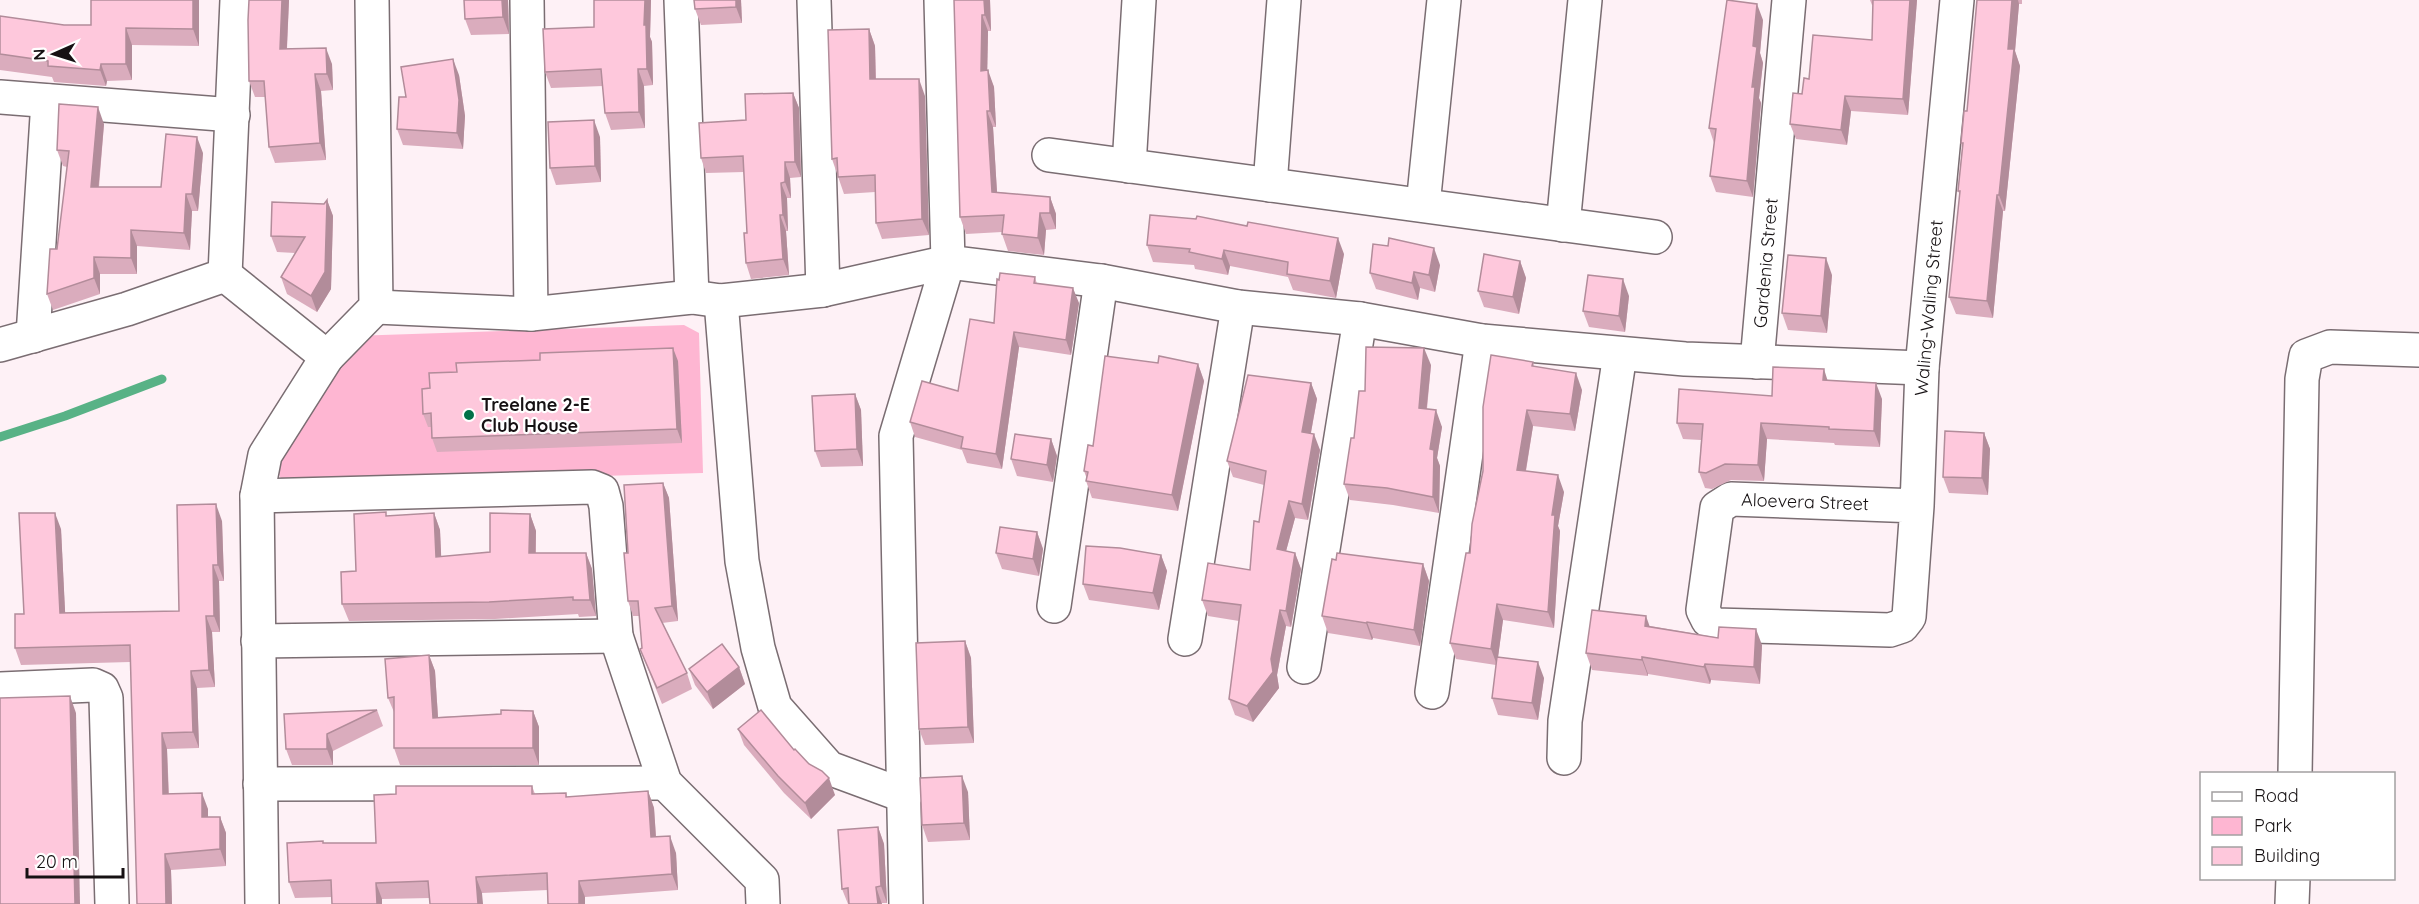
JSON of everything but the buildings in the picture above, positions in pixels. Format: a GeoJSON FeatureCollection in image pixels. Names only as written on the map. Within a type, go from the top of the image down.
{"type":"FeatureCollection","features":[{"type":"Feature","properties":{"kind":"street"},"geometry":{"type":"LineString","coordinates":[[225,275],[237,0]]}},
{"type":"Feature","properties":{"kind":"street"},"geometry":{"type":"LineString","coordinates":[[262,904],[257,496],[265,455],[327,357],[376,307],[372,0]]}},
{"type":"Feature","properties":{"kind":"street"},"geometry":{"type":"LineString","coordinates":[[527,0],[531,314]]}},
{"type":"Feature","properties":{"kind":"street"},"geometry":{"type":"LineString","coordinates":[[681,0],[706,299],[742,561],[758,648],[776,707],[829,768],[905,796]]}},
{"type":"Feature","properties":{"kind":"street"},"geometry":{"type":"LineString","coordinates":[[814,0],[823,290]]}},
{"type":"Feature","properties":{"kind":"street"},"geometry":{"type":"LineString","coordinates":[[906,904],[896,436],[948,262],[941,0]]}},
{"type":"Feature","properties":{"kind":"street"},"geometry":{"type":"LineString","coordinates":[[1129,166],[1139,0]]}},
{"type":"Feature","properties":{"kind":"street"},"geometry":{"type":"LineString","coordinates":[[1270,185],[1284,0]]}},
{"type":"Feature","properties":{"kind":"street"},"geometry":{"type":"LineString","coordinates":[[1423,205],[1444,0]]}},
{"type":"Feature","properties":{"kind":"street"},"geometry":{"type":"LineString","coordinates":[[1563,225],[1585,0]]}},
{"type":"Feature","properties":{"kind":"street","name":"Gardenia Street"},"geometry":{"type":"LineString","coordinates":[[1757,362],[1789,0]]}},
{"type":"Feature","properties":{"kind":"street","name":"Waling-Waling Street"},"geometry":{"type":"LineString","coordinates":[[1906,621],[1917,506],[1922,368],[1957,0]]}},
{"type":"Feature","properties":{"kind":"street"},"geometry":{"type":"LineString","coordinates":[[0,97],[233,115]]}},
{"type":"Feature","properties":{"kind":"street"},"geometry":{"type":"LineString","coordinates":[[33,336],[48,101]]}},
{"type":"Feature","properties":{"kind":"street"},"geometry":{"type":"LineString","coordinates":[[1049,155],[1655,237]]}},
{"type":"Feature","properties":{"kind":"street"},"geometry":{"type":"LineString","coordinates":[[376,307],[531,314],[823,290],[948,262],[1101,281],[1238,307],[1360,319],[1482,341],[1620,354],[1922,368]]}},
{"type":"Feature","properties":{"kind":"street"},"geometry":{"type":"LineString","coordinates":[[0,345],[127,309],[225,275]]}},
{"type":"Feature","properties":{"kind":"street"},"geometry":{"type":"LineString","coordinates":[[225,275],[327,357]]}},
{"type":"Feature","properties":{"kind":"street"},"geometry":{"type":"LineString","coordinates":[[1054,606],[1101,281]]}},
{"type":"Feature","properties":{"kind":"street"},"geometry":{"type":"LineString","coordinates":[[1185,639],[1238,307]]}},
{"type":"Feature","properties":{"kind":"street"},"geometry":{"type":"LineString","coordinates":[[1304,667],[1360,319]]}},
{"type":"Feature","properties":{"kind":"street"},"geometry":{"type":"LineString","coordinates":[[1432,692],[1482,341]]}},
{"type":"Feature","properties":{"kind":"street"},"geometry":{"type":"LineString","coordinates":[[2295,772],[2302,379],[2307,356],[2330,347],[2419,350]]}},
{"type":"Feature","properties":{"kind":"street"},"geometry":{"type":"LineString","coordinates":[[1564,758],[1565,721],[1620,354]]}},
{"type":"Feature","properties":{"kind":"street"},"geometry":{"type":"LineString","coordinates":[[257,496],[592,487],[602,491],[606,506],[616,636],[665,783],[762,880],[763,904]]}},
{"type":"Feature","properties":{"kind":"street","name":"Aloevera Street"},"geometry":{"type":"LineString","coordinates":[[1906,621],[1890,630],[1715,625],[1708,620],[1703,610],[1717,508],[1724,502],[1731,500],[1917,506]]}},
{"type":"Feature","properties":{"kind":"street"},"geometry":{"type":"LineString","coordinates":[[258,641],[616,636]]}},
{"type":"Feature","properties":{"kind":"street"},"geometry":{"type":"LineString","coordinates":[[0,689],[93,685],[102,689],[106,698],[112,904]]}},
{"type":"Feature","properties":{"kind":"street"},"geometry":{"type":"LineString","coordinates":[[260,784],[665,783]]}},
{"type":"Feature","properties":{"kind":"street"},"geometry":{"type":"LineString","coordinates":[[2292,904],[2293,880]]}},
{"type":"Feature","properties":{"kind":"green space"},"geometry":{"type":"Polygon","coordinates":[[[684,325],[699,333],[703,473],[290,485],[280,477],[276,464],[352,336],[684,325]]]}},
{"type":"Feature","properties":{"kind":"waterway"},"geometry":{"type":"LineString","coordinates":[[0,437],[65,416],[162,379]]}},
{"type":"Feature","properties":{"kind":"place","name":"Treelane 2-E Club House"},"geometry":{"type":"Point","coordinates":[469,415]}}]}
